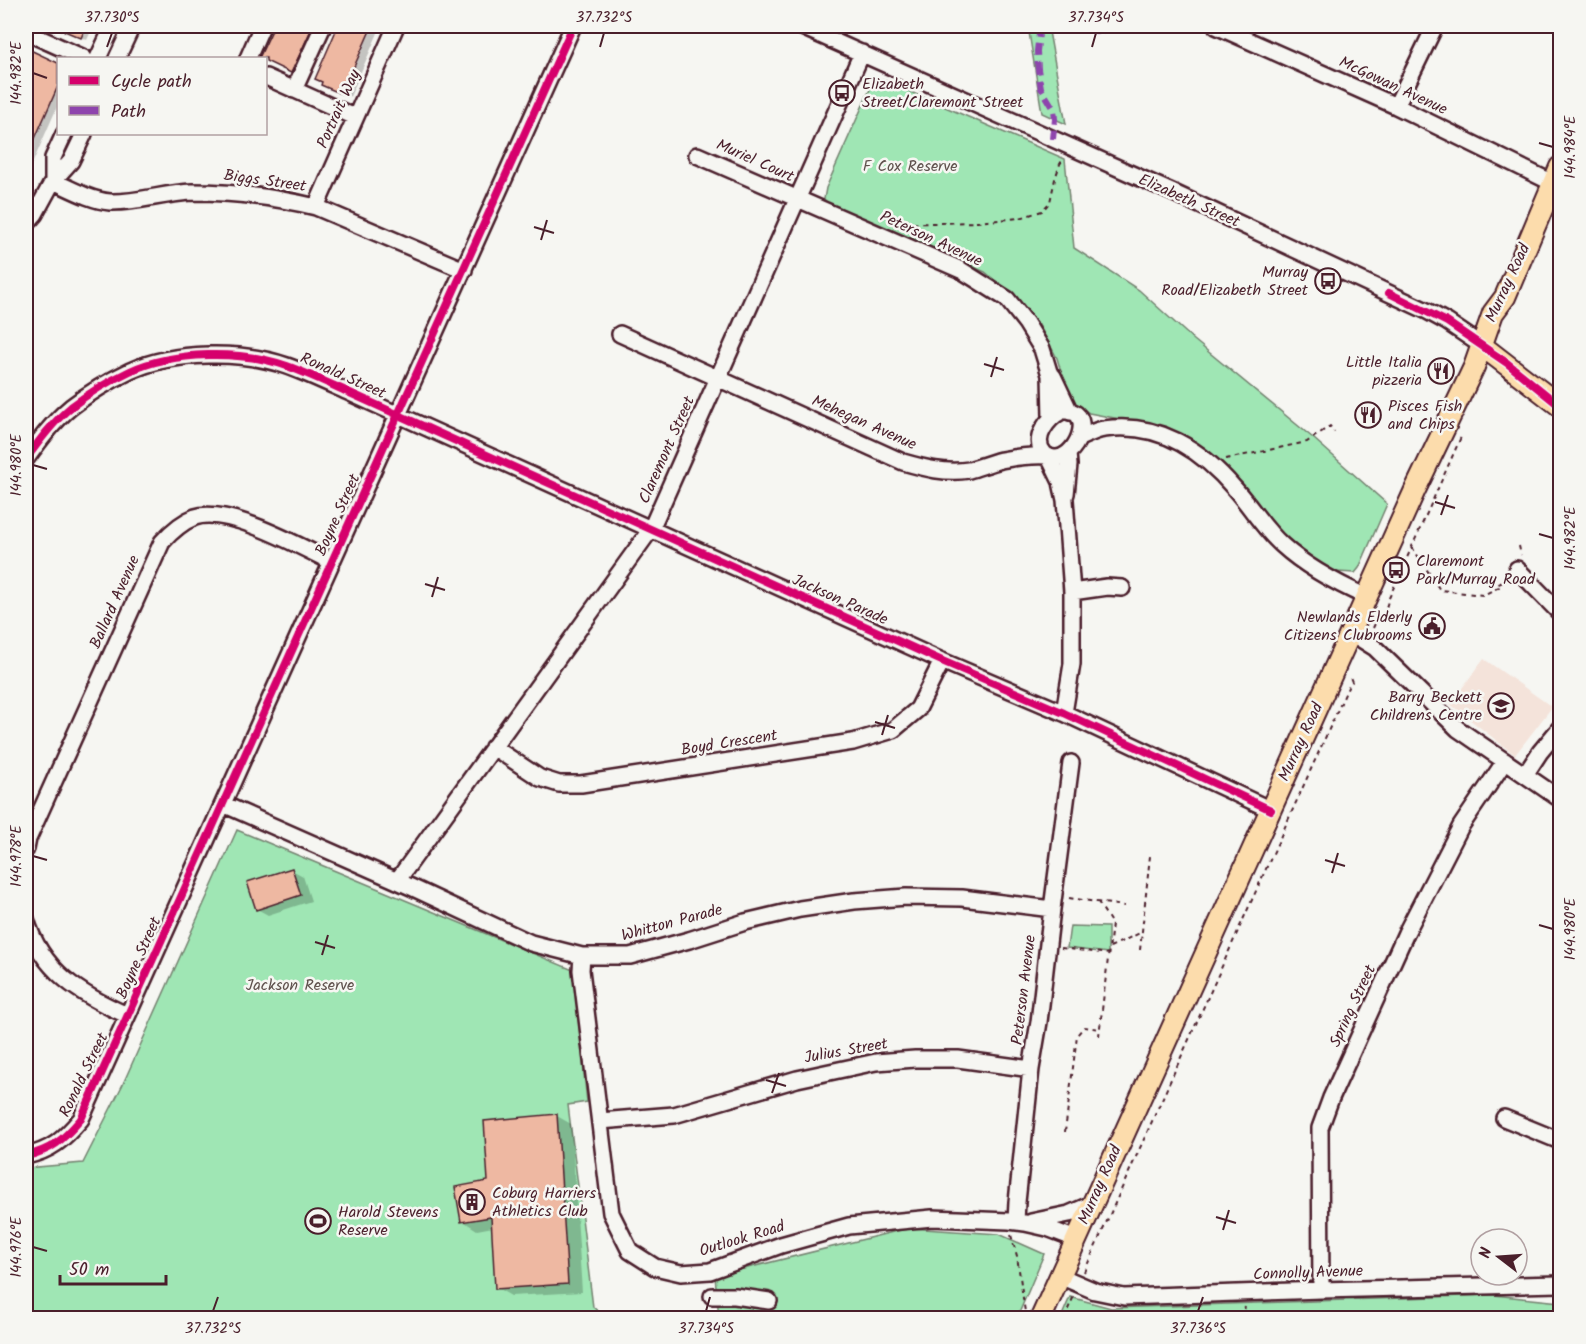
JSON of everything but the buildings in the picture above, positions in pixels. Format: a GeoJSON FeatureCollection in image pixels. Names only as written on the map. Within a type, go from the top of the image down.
{"type":"FeatureCollection","features":[{"type":"Feature","properties":{"kind":"main road","name":"Murray Road"},"geometry":{"type":"LineString","coordinates":[[1033,1315],[1060,1276],[1271,810],[1359,637],[1367,597],[1474,367],[1492,313],[1505,297],[1557,175]]}},
{"type":"Feature","properties":{"kind":"main road","name":"Elizabeth Street"},"geometry":{"type":"LineString","coordinates":[[1481,345],[1560,406]]}},
{"type":"Feature","properties":{"kind":"street"},"geometry":{"type":"LineString","coordinates":[[98,57],[113,26]]}},
{"type":"Feature","properties":{"kind":"street"},"geometry":{"type":"LineString","coordinates":[[117,57],[132,26]]}},
{"type":"Feature","properties":{"kind":"street"},"geometry":{"type":"LineString","coordinates":[[248,57],[262,26]]}},
{"type":"Feature","properties":{"kind":"street"},"geometry":{"type":"LineString","coordinates":[[294,90],[323,26]]}},
{"type":"Feature","properties":{"kind":"street","name":"Portrait Way"},"geometry":{"type":"LineString","coordinates":[[316,207],[396,26]]}},
{"type":"Feature","properties":{"kind":"street","name":"Boyne Street"},"geometry":{"type":"LineString","coordinates":[[127,1016],[573,26]]}},
{"type":"Feature","properties":{"kind":"street","name":"Elizabeth Street"},"geometry":{"type":"LineString","coordinates":[[800,26],[1174,194],[1427,311],[1481,345]]}},
{"type":"Feature","properties":{"kind":"street","name":"McGowan Avenue"},"geometry":{"type":"LineString","coordinates":[[1216,26],[1249,32],[1396,106],[1557,175]]}},
{"type":"Feature","properties":{"kind":"street"},"geometry":{"type":"LineString","coordinates":[[1396,106],[1435,26]]}},
{"type":"Feature","properties":{"kind":"street"},"geometry":{"type":"LineString","coordinates":[[26,32],[82,57]]}},
{"type":"Feature","properties":{"kind":"street","name":"Claremont Street"},"geometry":{"type":"LineString","coordinates":[[397,881],[651,530],[862,53]]}},
{"type":"Feature","properties":{"kind":"street"},"geometry":{"type":"LineString","coordinates":[[267,77],[354,117]]}},
{"type":"Feature","properties":{"kind":"street"},"geometry":{"type":"LineString","coordinates":[[53,181],[53,158],[64,135]]}},
{"type":"Feature","properties":{"kind":"street"},"geometry":{"type":"LineString","coordinates":[[29,215],[53,181],[72,161],[84,135]]}},
{"type":"Feature","properties":{"kind":"street","name":"Muriel Court"},"geometry":{"type":"LineString","coordinates":[[697,155],[798,199]]}},
{"type":"Feature","properties":{"kind":"street","name":"Biggs Street"},"geometry":{"type":"LineString","coordinates":[[53,181],[97,200],[109,202],[189,192],[261,195],[316,207],[464,270]]}},
{"type":"Feature","properties":{"kind":"street","name":"Peterson Avenue"},"geometry":{"type":"LineString","coordinates":[[798,199],[961,270],[1006,299],[1026,323],[1042,349],[1074,414]]}},
{"type":"Feature","properties":{"kind":"street","name":"Mehegan Avenue"},"geometry":{"type":"LineString","coordinates":[[620,334],[903,462],[928,469],[950,471],[968,470],[1020,457],[1048,457]]}},
{"type":"Feature","properties":{"kind":"street","name":"Ronald Street"},"geometry":{"type":"LineString","coordinates":[[26,459],[47,431],[70,408],[100,387],[131,370],[196,355],[251,357],[286,365],[398,416]]}},
{"type":"Feature","properties":{"kind":"street","name":"Peterson Avenue"},"geometry":{"type":"LineString","coordinates":[[1048,365],[1051,418]]}},
{"type":"Feature","properties":{"kind":"street"},"geometry":{"type":"LineString","coordinates":[[1064,713],[1072,664],[1072,592],[1065,500],[1058,473],[1043,453],[1040,445],[1040,435],[1051,418],[1062,411],[1164,434],[1179,441],[1214,466],[1282,545],[1311,567],[1367,597]]}},
{"type":"Feature","properties":{"kind":"street"},"geometry":{"type":"LineString","coordinates":[[1048,457],[1064,456],[1079,438],[1082,427],[1074,414]]}},
{"type":"Feature","properties":{"kind":"street","name":"Jackson Parade"},"geometry":{"type":"LineString","coordinates":[[398,416],[942,661],[1064,713],[1271,810]]}},
{"type":"Feature","properties":{"kind":"street"},"geometry":{"type":"LineString","coordinates":[[1079,438],[1103,429],[1128,427]]}},
{"type":"Feature","properties":{"kind":"street","name":"Mehegan Avenue"},"geometry":{"type":"LineString","coordinates":[[1001,460],[1040,435]]}},
{"type":"Feature","properties":{"kind":"street"},"geometry":{"type":"LineString","coordinates":[[1065,500],[1068,453]]}},
{"type":"Feature","properties":{"kind":"street","name":"Ballard Avenue"},"geometry":{"type":"LineString","coordinates":[[26,849],[28,839],[162,543],[172,531],[196,517],[222,516],[240,520],[332,562]]}},
{"type":"Feature","properties":{"kind":"street"},"geometry":{"type":"LineString","coordinates":[[1520,565],[1560,613]]}},
{"type":"Feature","properties":{"kind":"street"},"geometry":{"type":"LineString","coordinates":[[1072,592],[1107,587],[1122,588]]}},
{"type":"Feature","properties":{"kind":"street"},"geometry":{"type":"LineString","coordinates":[[1359,637],[1375,648],[1458,729],[1560,799]]}},
{"type":"Feature","properties":{"kind":"street","name":"Boyd Crescent"},"geometry":{"type":"LineString","coordinates":[[493,747],[540,778],[559,784],[581,784],[853,742],[893,730],[918,710],[942,661]]}},
{"type":"Feature","properties":{"kind":"street"},"geometry":{"type":"LineString","coordinates":[[1525,775],[1560,728]]}},
{"type":"Feature","properties":{"kind":"street","name":"Spring Street"},"geometry":{"type":"LineString","coordinates":[[1321,1290],[1320,1128],[1331,1098],[1406,933],[1461,826],[1504,761]]}},
{"type":"Feature","properties":{"kind":"street","name":"Peterson Avenue"},"geometry":{"type":"LineString","coordinates":[[1017,1222],[1017,1202],[1031,1069],[1039,1022],[1071,763]]}},
{"type":"Feature","properties":{"kind":"street","name":"Whitton Parade"},"geometry":{"type":"LineString","coordinates":[[223,804],[531,943],[582,956],[630,956],[745,922],[800,909],[854,901],[906,897],[1053,902]]}},
{"type":"Feature","properties":{"kind":"street"},"geometry":{"type":"LineString","coordinates":[[26,920],[29,933],[38,949],[61,976],[99,1002],[127,1016]]}},
{"type":"Feature","properties":{"kind":"street","name":"Outlook Road"},"geometry":{"type":"LineString","coordinates":[[582,956],[581,970],[610,1213],[630,1251],[655,1267],[681,1273],[710,1271],[781,1245],[849,1226],[932,1218],[1017,1222],[1047,1228],[1076,1239]]}},
{"type":"Feature","properties":{"kind":"street","name":"Ronald Street"},"geometry":{"type":"LineString","coordinates":[[26,1156],[56,1145],[81,1119],[127,1016]]}},
{"type":"Feature","properties":{"kind":"street","name":"Julius Street"},"geometry":{"type":"LineString","coordinates":[[600,1121],[674,1115],[798,1079],[876,1062],[957,1059],[1031,1069]]}},
{"type":"Feature","properties":{"kind":"street"},"geometry":{"type":"LineString","coordinates":[[1504,1119],[1560,1141]]}},
{"type":"Feature","properties":{"kind":"street","name":"Outlook Road"},"geometry":{"type":"LineString","coordinates":[[1017,1222],[1068,1214],[1092,1204]]}},
{"type":"Feature","properties":{"kind":"street","name":"Connolly Avenue"},"geometry":{"type":"LineString","coordinates":[[1060,1276],[1124,1298],[1560,1284]]}},
{"type":"Feature","properties":{"kind":"street"},"geometry":{"type":"LineString","coordinates":[[712,1296],[735,1296],[769,1301]]}},
{"type":"Feature","properties":{"kind":"path"},"geometry":{"type":"LineString","coordinates":[[892,225],[988,221],[1020,218],[1042,211],[1050,202],[1055,179],[1064,158]]}},
{"type":"Feature","properties":{"kind":"path"},"geometry":{"type":"LineString","coordinates":[[1214,466],[1219,461],[1306,442],[1330,426],[1334,432]]}},
{"type":"Feature","properties":{"kind":"path"},"geometry":{"type":"LineString","coordinates":[[1359,637],[1379,615],[1384,614],[1464,430]]}},
{"type":"Feature","properties":{"kind":"path"},"geometry":{"type":"LineString","coordinates":[[1412,547],[1440,590],[1483,595],[1499,587],[1496,585],[1508,580],[1520,565],[1519,546]]}},
{"type":"Feature","properties":{"kind":"path"},"geometry":{"type":"LineString","coordinates":[[1064,1318],[1348,686],[1352,682],[1350,677]]}},
{"type":"Feature","properties":{"kind":"path"},"geometry":{"type":"LineString","coordinates":[[1140,950],[1150,856]]}},
{"type":"Feature","properties":{"kind":"path"},"geometry":{"type":"LineString","coordinates":[[1053,902],[1098,902],[1124,906]]}},
{"type":"Feature","properties":{"kind":"path"},"geometry":{"type":"LineString","coordinates":[[1098,902],[1112,924],[1099,1036]]}},
{"type":"Feature","properties":{"kind":"path"},"geometry":{"type":"LineString","coordinates":[[1110,947],[1142,932]]}},
{"type":"Feature","properties":{"kind":"path"},"geometry":{"type":"LineString","coordinates":[[1047,947],[1109,954]]}},
{"type":"Feature","properties":{"kind":"path"},"geometry":{"type":"LineString","coordinates":[[1065,1132],[1077,1035],[1084,1028],[1100,1029]]}},
{"type":"Feature","properties":{"kind":"path"},"geometry":{"type":"LineString","coordinates":[[1017,1222],[1017,1256],[1033,1315]]}},
{"type":"Feature","properties":{"kind":"shaded area","name":"Barry Beckett Childrens Centre"},"geometry":{"type":"Polygon","coordinates":[[[1484,659],[1552,707],[1515,755],[1450,704],[1484,659]]]}},
{"type":"Feature","properties":{"kind":"green space"},"geometry":{"type":"Polygon","coordinates":[[[1028,26],[1048,26],[1066,124],[1042,113],[1028,26]]]}},
{"type":"Feature","properties":{"kind":"green space","name":"F Cox Reserve"},"geometry":{"type":"Polygon","coordinates":[[[883,80],[1065,159],[1074,248],[1139,290],[1194,340],[1313,438],[1387,504],[1355,573],[1337,572],[1298,549],[1282,535],[1211,453],[1184,436],[1161,427],[1089,413],[1075,405],[1068,395],[1057,358],[1039,325],[1005,289],[985,272],[831,207],[824,199],[826,188],[871,87],[883,80]]]}},
{"type":"Feature","properties":{"kind":"green space","name":"Jackson Reserve"},"geometry":{"type":"Polygon","coordinates":[[[237,830],[573,970],[587,1102],[568,1105],[593,1307],[607,1318],[26,1318],[26,1168],[83,1163],[122,1086],[237,830]]]}},
{"type":"Feature","properties":{"kind":"green space"},"geometry":{"type":"Polygon","coordinates":[[[1070,926],[1108,927],[1108,953],[1067,948],[1070,926]]]}},
{"type":"Feature","properties":{"kind":"green space"},"geometry":{"type":"Polygon","coordinates":[[[909,1228],[999,1234],[1044,1254],[1017,1318],[719,1318],[715,1276],[909,1228]]]}},
{"type":"Feature","properties":{"kind":"green space"},"geometry":{"type":"Polygon","coordinates":[[[1494,1295],[1560,1302],[1560,1318],[1061,1318],[1070,1297],[1111,1308],[1494,1295]]]}},
{"type":"Feature","properties":{"kind":"marked path"},"geometry":{"type":"LineString","coordinates":[[1038,26],[1038,69],[1041,88],[1054,109],[1053,139]]}},
{"type":"Feature","properties":{"kind":"marked path"},"geometry":{"type":"LineString","coordinates":[[1077,26],[1096,31],[1116,26]]}},
{"type":"Feature","properties":{"kind":"cycle path"},"geometry":{"type":"LineString","coordinates":[[26,1156],[43,1151],[56,1143],[81,1119],[573,26]]}},
{"type":"Feature","properties":{"kind":"cycle path"},"geometry":{"type":"LineString","coordinates":[[1389,293],[1447,322],[1507,363],[1560,406]]}},
{"type":"Feature","properties":{"kind":"cycle path"},"geometry":{"type":"LineString","coordinates":[[26,459],[52,425],[71,407],[99,388],[147,364],[187,356],[229,355],[287,366],[942,661],[1064,713],[1271,810]]}},
{"type":"Feature","properties":{"kind":"place","name":"Elizabeth Street/Claremont Street"},"geometry":{"type":"Point","coordinates":[842,93]}},
{"type":"Feature","properties":{"kind":"place","name":"Murray Road/Elizabeth Street"},"geometry":{"type":"Point","coordinates":[1328,281]}},
{"type":"Feature","properties":{"kind":"place","name":"Little Italia pizzeria"},"geometry":{"type":"Point","coordinates":[1441,371]}},
{"type":"Feature","properties":{"kind":"place","name":"Pisces Fish and Chips"},"geometry":{"type":"Point","coordinates":[1368,415]}},
{"type":"Feature","properties":{"kind":"place","name":"Claremont Park/Murray Road"},"geometry":{"type":"Point","coordinates":[1396,570]}},
{"type":"Feature","properties":{"kind":"place","name":"Newlands Elderly Citizens Clubrooms"},"geometry":{"type":"Point","coordinates":[1432,626]}},
{"type":"Feature","properties":{"kind":"place","name":"Barry Beckett Childrens Centre"},"geometry":{"type":"Point","coordinates":[1501,706]}},
{"type":"Feature","properties":{"kind":"place","name":"Coburg Harriers Athletics Club"},"geometry":{"type":"Point","coordinates":[472,1202]}},
{"type":"Feature","properties":{"kind":"place","name":"Harold Stevens Reserve"},"geometry":{"type":"Point","coordinates":[318,1221]}}]}
